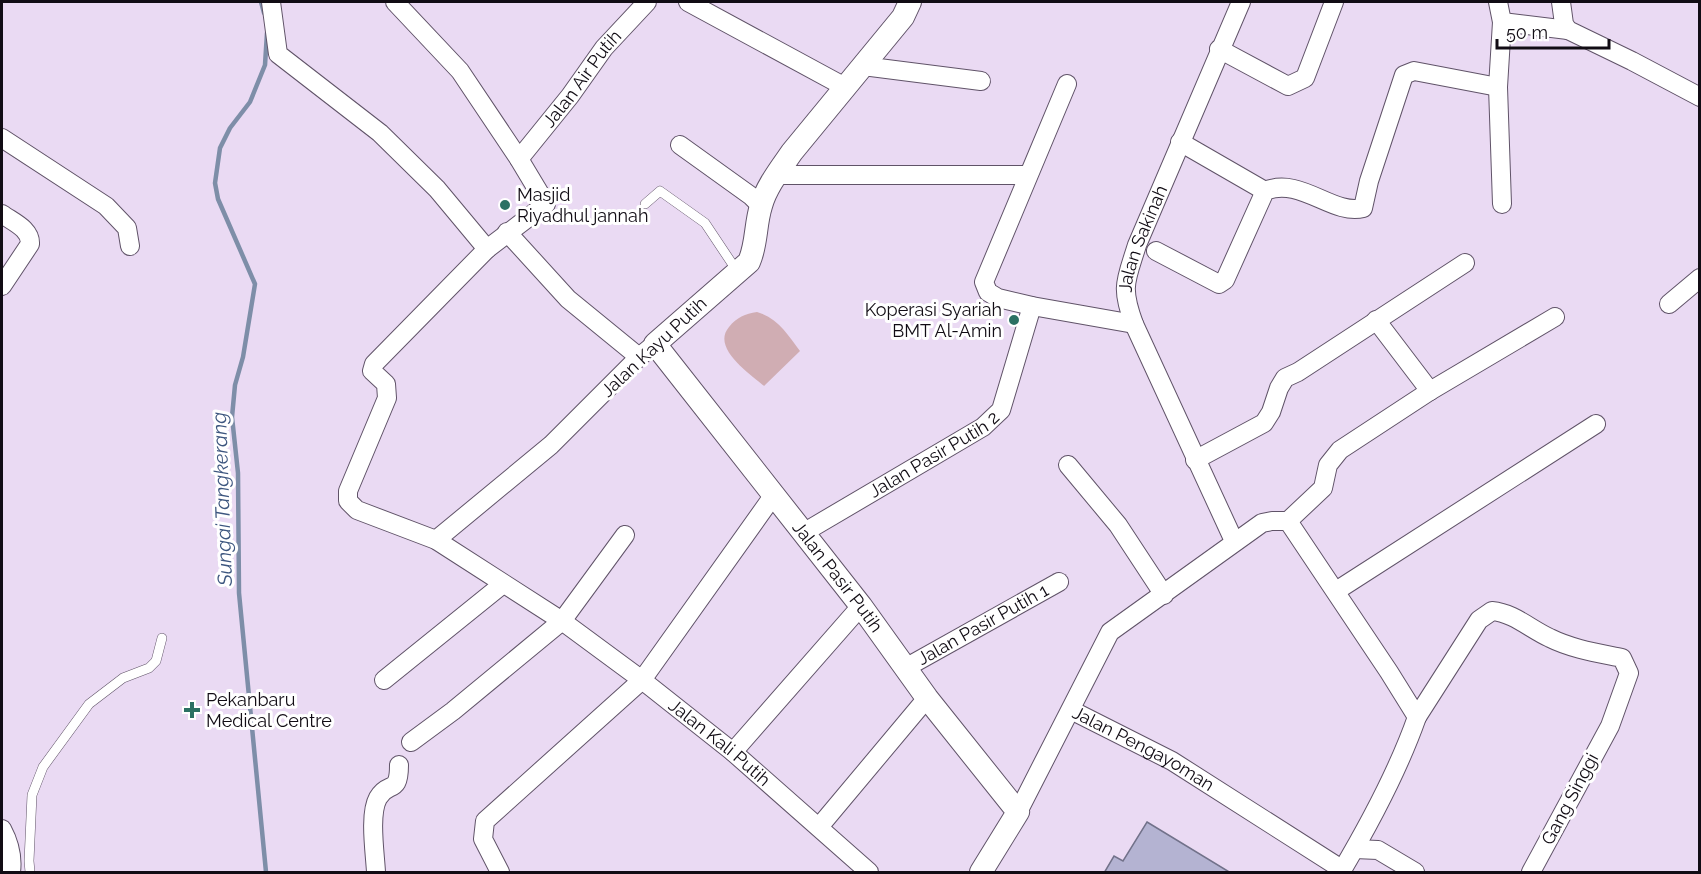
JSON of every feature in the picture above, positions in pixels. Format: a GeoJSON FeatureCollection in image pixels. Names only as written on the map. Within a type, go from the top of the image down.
{"type":"FeatureCollection","features":[{"type":"Feature","properties":{"kind":"street"},"geometry":{"type":"LineString","coordinates":[[271,2],[278,54],[380,133],[437,189],[487,249]]}},
{"type":"Feature","properties":{"kind":"street"},"geometry":{"type":"LineString","coordinates":[[395,2],[460,71],[546,204],[487,249],[374,364],[372,371],[386,384],[387,398],[348,491],[348,501],[357,510],[436,540],[562,621]]}},
{"type":"Feature","properties":{"kind":"street","name":"Jalan Air Putih"},"geometry":{"type":"LineString","coordinates":[[519,159],[570,96],[604,48],[647,2]]}},
{"type":"Feature","properties":{"kind":"street"},"geometry":{"type":"LineString","coordinates":[[688,2],[844,87]]}},
{"type":"Feature","properties":{"kind":"street","name":"Jalan Kayu Putih"},"geometry":{"type":"LineString","coordinates":[[436,540],[551,445],[647,351],[749,262],[754,251],[761,206],[777,175],[792,152],[903,17],[910,2]]}},
{"type":"Feature","properties":{"kind":"street","name":"Jalan Sakinah"},"geometry":{"type":"LineString","coordinates":[[1234,541],[1134,324],[1126,301],[1125,285],[1137,245],[1241,2]]}},
{"type":"Feature","properties":{"kind":"street"},"geometry":{"type":"LineString","coordinates":[[1219,49],[1288,86],[1296,84],[1305,78],[1334,2]]}},
{"type":"Feature","properties":{"kind":"street"},"geometry":{"type":"LineString","coordinates":[[1498,2],[1502,22],[1498,87],[1502,204]]}},
{"type":"Feature","properties":{"kind":"street"},"geometry":{"type":"LineString","coordinates":[[1561,2],[1564,24],[1568,30]]}},
{"type":"Feature","properties":{"kind":"street"},"geometry":{"type":"LineString","coordinates":[[1502,22],[1568,30],[1700,97]]}},
{"type":"Feature","properties":{"kind":"street"},"geometry":{"type":"LineString","coordinates":[[864,66],[981,81]]}},
{"type":"Feature","properties":{"kind":"street"},"geometry":{"type":"LineString","coordinates":[[1156,251],[1219,284],[1225,280],[1264,191],[1275,186],[1287,188],[1303,191],[1354,210],[1364,208],[1369,181],[1404,75],[1414,70],[1498,87]]}},
{"type":"Feature","properties":{"kind":"street"},"geometry":{"type":"LineString","coordinates":[[1067,84],[984,282],[988,292],[998,298],[1134,324]]}},
{"type":"Feature","properties":{"kind":"street"},"geometry":{"type":"LineString","coordinates":[[2,138],[106,206],[127,228],[130,246]]}},
{"type":"Feature","properties":{"kind":"street"},"geometry":{"type":"LineString","coordinates":[[1180,142],[1264,191]]}},
{"type":"Feature","properties":{"kind":"street"},"geometry":{"type":"LineString","coordinates":[[680,145],[751,196],[761,206]]}},
{"type":"Feature","properties":{"kind":"street"},"geometry":{"type":"LineString","coordinates":[[777,175],[1028,175]]}},
{"type":"Feature","properties":{"kind":"street"},"geometry":{"type":"LineString","coordinates":[[2,214],[28,232],[30,244],[2,286]]}},
{"type":"Feature","properties":{"kind":"street"},"geometry":{"type":"LineString","coordinates":[[507,232],[568,299],[647,351]]}},
{"type":"Feature","properties":{"kind":"street"},"geometry":{"type":"LineString","coordinates":[[1195,460],[1264,423],[1285,378],[1298,372],[1465,263]]}},
{"type":"Feature","properties":{"kind":"street"},"geometry":{"type":"LineString","coordinates":[[1669,304],[1700,278]]}},
{"type":"Feature","properties":{"kind":"street","name":"Jalan Pasir Putih 2"},"geometry":{"type":"LineString","coordinates":[[803,533],[983,427],[1001,410],[1032,306]]}},
{"type":"Feature","properties":{"kind":"street"},"geometry":{"type":"LineString","coordinates":[[1071,710],[1110,632],[1262,523],[1288,521],[1323,488],[1328,465],[1340,450],[1430,391],[1556,317]]}},
{"type":"Feature","properties":{"kind":"street"},"geometry":{"type":"LineString","coordinates":[[1377,320],[1430,391]]}},
{"type":"Feature","properties":{"kind":"street","name":"Jalan Pasir Putih"},"geometry":{"type":"LineString","coordinates":[[647,351],[774,496],[861,606],[907,667],[927,698],[1018,812]]}},
{"type":"Feature","properties":{"kind":"street"},"geometry":{"type":"LineString","coordinates":[[1336,591],[1596,424]]}},
{"type":"Feature","properties":{"kind":"street"},"geometry":{"type":"LineString","coordinates":[[1068,465],[1118,525],[1164,595]]}},
{"type":"Feature","properties":{"kind":"street"},"geometry":{"type":"LineString","coordinates":[[500,873],[483,838],[485,821],[642,680],[774,496]]}},
{"type":"Feature","properties":{"kind":"street"},"geometry":{"type":"LineString","coordinates":[[1288,521],[1417,717],[1407,745],[1342,871]]}},
{"type":"Feature","properties":{"kind":"street"},"geometry":{"type":"LineString","coordinates":[[411,742],[453,711],[562,621],[625,535]]}},
{"type":"Feature","properties":{"kind":"street","name":"Jalan Pasir Putih 1"},"geometry":{"type":"LineString","coordinates":[[907,667],[1059,582]]}},
{"type":"Feature","properties":{"kind":"street"},"geometry":{"type":"LineString","coordinates":[[384,680],[503,584]]}},
{"type":"Feature","properties":{"kind":"street"},"geometry":{"type":"LineString","coordinates":[[733,752],[861,606]]}},
{"type":"Feature","properties":{"kind":"street","name":"Gang Singgi"},"geometry":{"type":"LineString","coordinates":[[1417,717],[1479,620],[1492,611],[1504,612],[1551,639],[1584,650],[1622,658],[1629,672],[1610,726],[1531,873]]}},
{"type":"Feature","properties":{"kind":"street","name":"Jalan Kali Putih"},"geometry":{"type":"LineString","coordinates":[[562,621],[642,680],[733,752],[819,826],[869,873]]}},
{"type":"Feature","properties":{"kind":"street"},"geometry":{"type":"LineString","coordinates":[[819,826],[927,698]]}},
{"type":"Feature","properties":{"kind":"street","name":"Jalan Pengayoman"},"geometry":{"type":"LineString","coordinates":[[981,873],[1018,812],[1071,710],[1172,762],[1342,871]]}},
{"type":"Feature","properties":{"kind":"street"},"geometry":{"type":"LineString","coordinates":[[376,873],[375,807],[379,796],[399,780],[399,765]]}},
{"type":"Feature","properties":{"kind":"street"},"geometry":{"type":"LineString","coordinates":[[2,829],[7,838],[13,861],[11,873]]}},
{"type":"Feature","properties":{"kind":"street"},"geometry":{"type":"LineString","coordinates":[[1355,849],[1378,850],[1415,873]]}},
{"type":"Feature","properties":{"kind":"lane"},"geometry":{"type":"LineString","coordinates":[[645,204],[660,191],[673,200],[705,224],[739,273]]}},
{"type":"Feature","properties":{"kind":"lane"},"geometry":{"type":"LineString","coordinates":[[30,873],[32,795],[43,767],[89,704],[123,678],[149,668],[156,661],[162,638]]}},
{"type":"Feature","properties":{"kind":"shaded area"},"geometry":{"type":"Polygon","coordinates":[[[757,312],[777,323],[800,351],[764,386],[734,360],[725,343],[725,335],[735,321],[742,316],[757,312]]]}},
{"type":"Feature","properties":{"kind":"building"},"geometry":{"type":"Polygon","coordinates":[[[1147,822],[1231,873],[1104,873],[1114,856],[1123,861],[1147,822]]]}},
{"type":"Feature","properties":{"kind":"waterway","name":"Sungai Tangkerang"},"geometry":{"type":"LineString","coordinates":[[261,2],[264,13]]}},
{"type":"Feature","properties":{"kind":"waterway","name":"Sungai Tangkerang"},"geometry":{"type":"LineString","coordinates":[[266,872],[239,593],[238,473],[232,417],[235,385],[243,357],[255,284],[218,199],[215,183],[220,148],[230,128],[250,102],[265,65],[267,33]]}},
{"type":"Feature","properties":{"kind":"place","name":"Masjid Riyadhul jannah"},"geometry":{"type":"Point","coordinates":[505,205]}},
{"type":"Feature","properties":{"kind":"place","name":"Koperasi Syariah BMT Al-Amin"},"geometry":{"type":"Point","coordinates":[1014,320]}},
{"type":"Feature","properties":{"kind":"place","name":"Pekanbaru Medical Centre"},"geometry":{"type":"Point","coordinates":[192,710]}}]}
